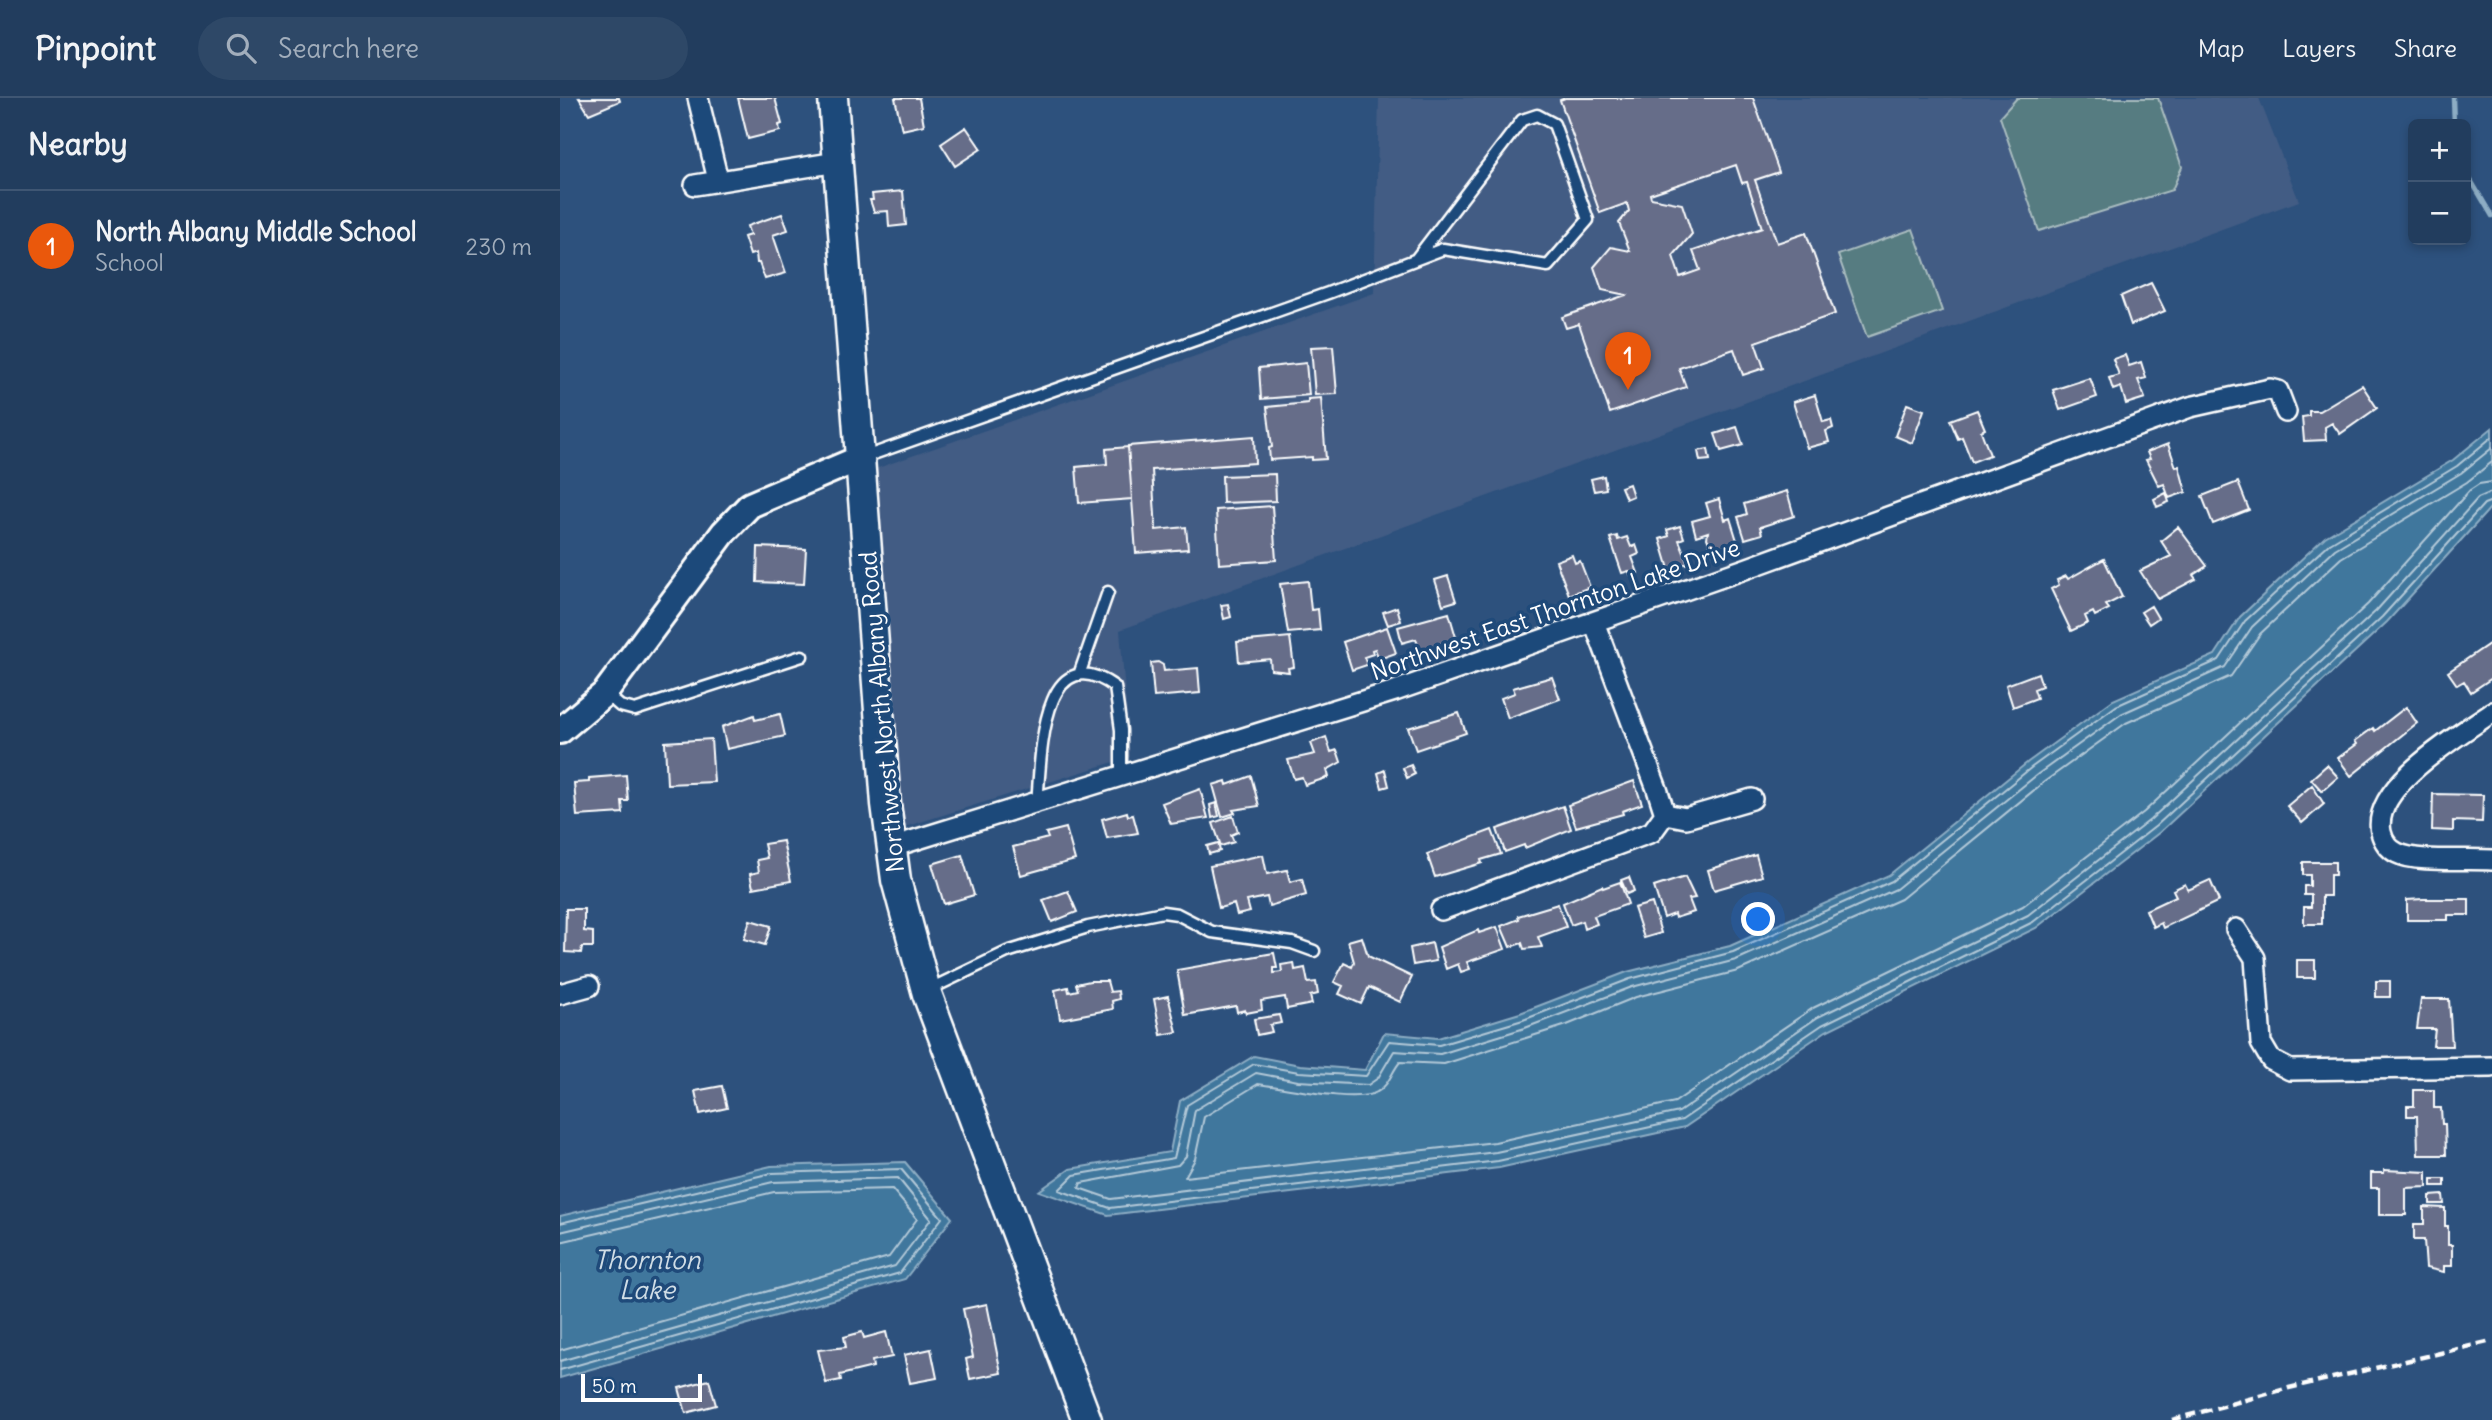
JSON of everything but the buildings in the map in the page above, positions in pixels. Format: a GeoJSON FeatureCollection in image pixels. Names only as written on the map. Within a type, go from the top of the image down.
{"type":"FeatureCollection","features":[{"type":"Feature","properties":{"kind":"main road","name":"Northwest North Albany Road"},"geometry":{"type":"LineString","coordinates":[[833,98],[858,459],[892,847],[910,939],[926,991],[1087,1420]]}},
{"type":"Feature","properties":{"kind":"street"},"geometry":{"type":"LineString","coordinates":[[698,98],[718,180]]}},
{"type":"Feature","properties":{"kind":"street"},"geometry":{"type":"LineString","coordinates":[[695,185],[837,162]]}},
{"type":"Feature","properties":{"kind":"street","name":"Northwest East Thornton Lake Drive"},"geometry":{"type":"LineString","coordinates":[[892,847],[1395,691],[2227,396],[2270,389],[2278,391],[2286,412]]}},
{"type":"Feature","properties":{"kind":"street"},"geometry":{"type":"LineString","coordinates":[[560,731],[605,693],[724,532],[750,505],[858,459]]}},
{"type":"Feature","properties":{"kind":"street"},"geometry":{"type":"LineString","coordinates":[[1594,622],[1665,814]]}},
{"type":"Feature","properties":{"kind":"street"},"geometry":{"type":"LineString","coordinates":[[2492,712],[2414,770],[2392,792],[2384,806],[2380,830],[2384,840],[2398,854],[2492,860]]}},
{"type":"Feature","properties":{"kind":"street"},"geometry":{"type":"LineString","coordinates":[[1665,814],[1686,818],[1752,799]]}},
{"type":"Feature","properties":{"kind":"street"},"geometry":{"type":"LineString","coordinates":[[1441,910],[1652,832],[1665,814]]}},
{"type":"Feature","properties":{"kind":"street"},"geometry":{"type":"LineString","coordinates":[[2236,929],[2255,958],[2260,1042],[2266,1055],[2281,1066],[2290,1070],[2323,1071],[2492,1067]]}},
{"type":"Feature","properties":{"kind":"street"},"geometry":{"type":"LineString","coordinates":[[560,994],[589,986]]}},
{"type":"Feature","properties":{"kind":"lane"},"geometry":{"type":"LineString","coordinates":[[858,459],[1328,293],[1416,259],[1443,248],[1548,266],[1588,220],[1554,124],[1537,115],[1522,120],[1416,259]]}},
{"type":"Feature","properties":{"kind":"lane"},"geometry":{"type":"LineString","coordinates":[[1079,675],[1108,592]]}},
{"type":"Feature","properties":{"kind":"lane"},"geometry":{"type":"LineString","coordinates":[[605,693],[620,706],[635,710],[802,656]]}},
{"type":"Feature","properties":{"kind":"lane"},"geometry":{"type":"LineString","coordinates":[[1037,804],[1049,702],[1061,683],[1079,675],[1100,677],[1115,687],[1121,730],[1121,777]]}},
{"type":"Feature","properties":{"kind":"lane"},"geometry":{"type":"LineString","coordinates":[[926,991],[1007,952],[1088,927],[1163,912],[1177,914],[1212,932],[1292,943],[1314,951]]}},
{"type":"Feature","properties":{"kind":"shaded area"},"geometry":{"type":"Polygon","coordinates":[[[1379,98],[2259,98],[2299,201],[1120,630],[1130,757],[901,828],[875,469],[1374,293],[1379,98]]]}},
{"type":"Feature","properties":{"kind":"green space"},"geometry":{"type":"Polygon","coordinates":[[[2017,98],[2158,98],[2182,167],[2172,190],[2039,231],[2000,117],[2017,98]]]}},
{"type":"Feature","properties":{"kind":"green space"},"geometry":{"type":"Polygon","coordinates":[[[1913,229],[1942,311],[1867,337],[1838,255],[1913,229]]]}},
{"type":"Feature","properties":{"kind":"water"},"geometry":{"type":"Polygon","coordinates":[[[2492,428],[2492,506],[2387,622],[2160,832],[2036,928],[1826,1031],[1685,1127],[1499,1168],[1108,1215],[1039,1191],[1070,1169],[1170,1152],[1180,1101],[1254,1056],[1300,1065],[1365,1070],[1384,1033],[1438,1038],[1520,1013],[1627,972],[1730,946],[1889,875],[2028,762],[2113,700],[2215,655],[2240,617],[2325,537],[2453,460],[2492,428]]]}},
{"type":"Feature","properties":{"kind":"water","name":"Thornton Lake"},"geometry":{"type":"Polygon","coordinates":[[[905,1162],[952,1218],[905,1279],[560,1378],[560,1216],[771,1166],[905,1162]]]}},
{"type":"Feature","properties":{"kind":"waterway"},"geometry":{"type":"LineString","coordinates":[[2453,98],[2454,119]]}},
{"type":"Feature","properties":{"kind":"waterway"},"geometry":{"type":"LineString","coordinates":[[2471,180],[2492,216]]}},
{"type":"Feature","properties":{"kind":"railway"},"geometry":{"type":"LineString","coordinates":[[2172,1420],[2289,1388],[2492,1341]]}},
{"type":"Feature","properties":{"kind":"place","name":"North Albany Middle School"},"geometry":{"type":"Point","coordinates":[1628,390]}}]}
